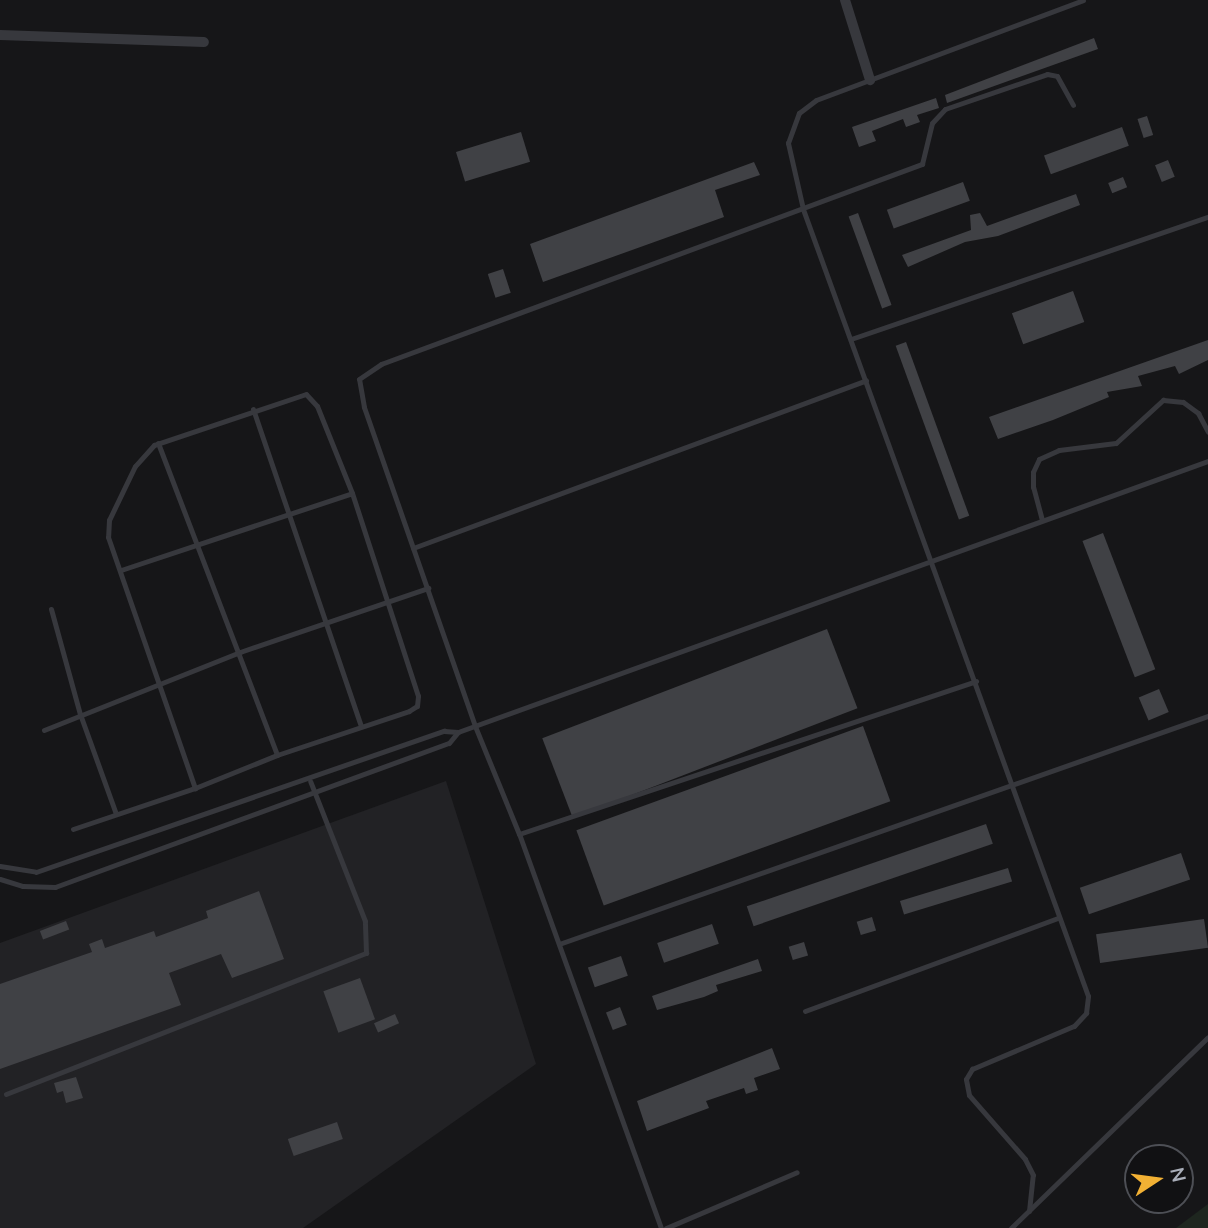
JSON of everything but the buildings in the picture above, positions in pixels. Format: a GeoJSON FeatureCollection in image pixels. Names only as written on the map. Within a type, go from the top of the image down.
{"type":"FeatureCollection","features":[{"type":"Feature","properties":{"kind":"street"},"geometry":{"type":"LineString","coordinates":[[845,0],[870,80]]}},
{"type":"Feature","properties":{"kind":"street"},"geometry":{"type":"LineString","coordinates":[[0,35],[204,42]]}},
{"type":"Feature","properties":{"kind":"lane"},"geometry":{"type":"LineString","coordinates":[[1029,1211],[1032,1175],[1025,1159],[969,1095],[966,1079],[972,1069],[1074,1026],[1086,1013],[1088,996],[1058,918],[933,560],[803,209],[788,143],[792,125],[799,113],[816,100],[1083,0]]}},
{"type":"Feature","properties":{"kind":"lane"},"geometry":{"type":"LineString","coordinates":[[797,1172],[664,1228],[519,834],[475,726],[358,389],[359,379],[368,371],[922,164],[932,122],[945,109],[1047,74],[1057,76],[1073,105]]}},
{"type":"Feature","properties":{"kind":"lane"},"geometry":{"type":"LineString","coordinates":[[851,339],[1208,217]]}},
{"type":"Feature","properties":{"kind":"lane"},"geometry":{"type":"LineString","coordinates":[[413,548],[866,380]]}},
{"type":"Feature","properties":{"kind":"lane"},"geometry":{"type":"LineString","coordinates":[[73,829],[195,788],[277,755],[409,711],[418,701],[352,493],[312,399],[300,394],[158,443],[135,466],[109,520],[108,537],[195,788]]}},
{"type":"Feature","properties":{"kind":"lane"},"geometry":{"type":"LineString","coordinates":[[1042,520],[1033,487],[1033,472],[1039,458],[1059,450],[1116,443],[1163,400],[1183,402],[1198,413],[1208,432]]}},
{"type":"Feature","properties":{"kind":"lane"},"geometry":{"type":"LineString","coordinates":[[253,409],[361,726]]}},
{"type":"Feature","properties":{"kind":"lane"},"geometry":{"type":"LineString","coordinates":[[158,443],[200,544],[277,755]]}},
{"type":"Feature","properties":{"kind":"lane"},"geometry":{"type":"LineString","coordinates":[[0,866],[36,872],[310,781],[444,731],[458,732],[1208,461]]}},
{"type":"Feature","properties":{"kind":"lane"},"geometry":{"type":"LineString","coordinates":[[121,570],[352,493]]}},
{"type":"Feature","properties":{"kind":"lane"},"geometry":{"type":"LineString","coordinates":[[44,730],[157,682],[428,588]]}},
{"type":"Feature","properties":{"kind":"lane"},"geometry":{"type":"LineString","coordinates":[[51,609],[80,714],[116,814]]}},
{"type":"Feature","properties":{"kind":"lane"},"geometry":{"type":"LineString","coordinates":[[519,834],[976,681]]}},
{"type":"Feature","properties":{"kind":"lane"},"geometry":{"type":"LineString","coordinates":[[559,944],[1014,788],[1208,716]]}},
{"type":"Feature","properties":{"kind":"lane"},"geometry":{"type":"LineString","coordinates":[[0,879],[23,887],[55,887],[449,743],[458,732]]}},
{"type":"Feature","properties":{"kind":"lane"},"geometry":{"type":"LineString","coordinates":[[6,1094],[366,953],[365,920],[310,781]]}},
{"type":"Feature","properties":{"kind":"lane"},"geometry":{"type":"LineString","coordinates":[[805,1011],[1058,918]]}},
{"type":"Feature","properties":{"kind":"lane"},"geometry":{"type":"LineString","coordinates":[[1011,1228],[1208,1037]]}},
{"type":"Feature","properties":{"kind":"shaded area"},"geometry":{"type":"Polygon","coordinates":[[[446,781],[536,1064],[303,1228],[0,1228],[0,943],[446,781]]]}},
{"type":"Feature","properties":{"kind":"shaded area"},"geometry":{"type":"Polygon","coordinates":[[[1208,1204],[1208,1228],[1176,1228],[1208,1204]]]}}]}
